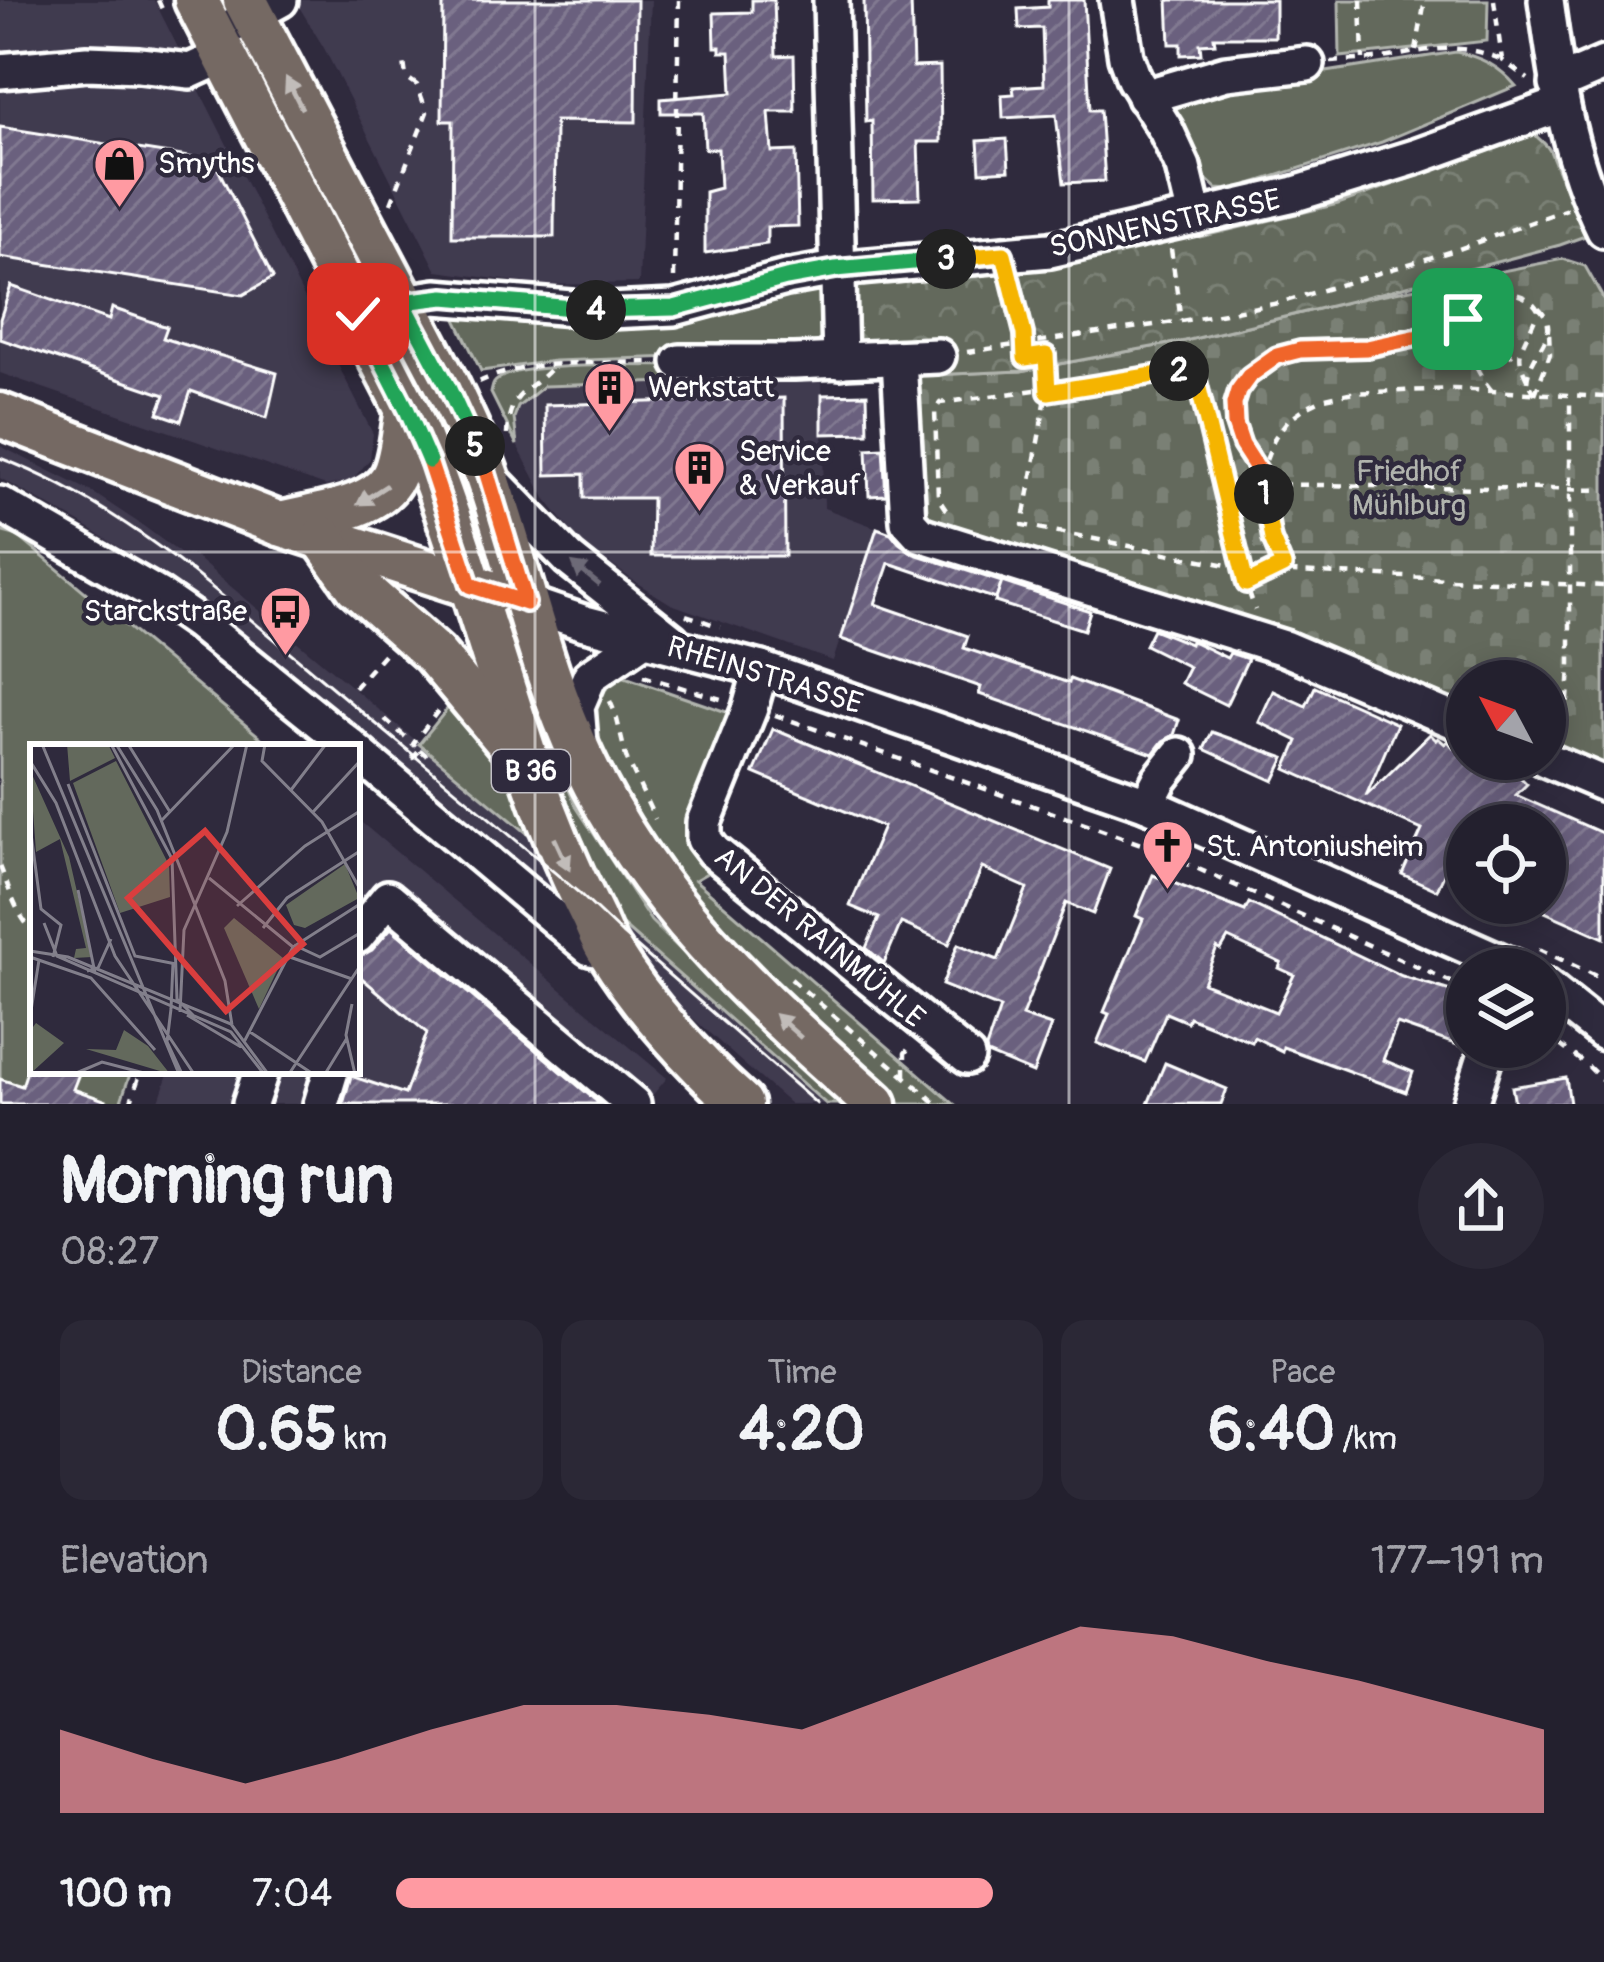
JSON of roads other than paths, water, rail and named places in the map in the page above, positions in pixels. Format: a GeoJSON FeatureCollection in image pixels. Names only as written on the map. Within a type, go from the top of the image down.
{"type":"FeatureCollection","features":[{"type":"Feature","properties":{"kind":"main road","name":"B 36"},"geometry":{"type":"LineString","coordinates":[[260,5],[403,302],[447,385],[497,456],[526,603],[569,675],[581,758],[628,842],[686,922],[768,1008],[890,1090]]}},
{"type":"Feature","properties":{"kind":"main road"},"geometry":{"type":"LineString","coordinates":[[201,27],[407,410],[431,466],[470,585]]}},
{"type":"Feature","properties":{"kind":"main road"},"geometry":{"type":"LineString","coordinates":[[280,524],[355,506],[379,494],[398,464],[407,410]]}},
{"type":"Feature","properties":{"kind":"main road","name":"RHEINSTRASSE"},"geometry":{"type":"LineString","coordinates":[[0,415],[280,524],[526,603]]}},
{"type":"Feature","properties":{"kind":"main road"},"geometry":{"type":"LineString","coordinates":[[323,538],[357,586],[434,655],[531,772]]}},
{"type":"Feature","properties":{"kind":"main road","name":"B 36"},"geometry":{"type":"LineString","coordinates":[[470,585],[553,836],[608,951],[689,1053],[741,1104]]}},
{"type":"Feature","properties":{"kind":"street"},"geometry":{"type":"LineString","coordinates":[[830,0],[840,361]]}},
{"type":"Feature","properties":{"kind":"street"},"geometry":{"type":"LineString","coordinates":[[1117,0],[1126,57],[1183,167],[1181,220]]}},
{"type":"Feature","properties":{"kind":"street"},"geometry":{"type":"LineString","coordinates":[[1546,0],[1559,94],[1599,216]]}},
{"type":"Feature","properties":{"kind":"street"},"geometry":{"type":"LineString","coordinates":[[0,71],[87,63],[190,71],[201,27],[260,5]]}},
{"type":"Feature","properties":{"kind":"street"},"geometry":{"type":"LineString","coordinates":[[1144,98],[1226,73],[1307,64]]}},
{"type":"Feature","properties":{"kind":"street","name":"SONNENSTRASSE"},"geometry":{"type":"LineString","coordinates":[[403,302],[436,297],[609,311],[674,308],[836,269],[1050,250],[1295,194],[1357,175],[1559,94],[1604,64]]}},
{"type":"Feature","properties":{"kind":"street"},"geometry":{"type":"LineString","coordinates":[[680,362],[938,356]]}},
{"type":"Feature","properties":{"kind":"street"},"geometry":{"type":"LineString","coordinates":[[899,359],[908,521],[920,534],[1284,648],[1446,717]]}},
{"type":"Feature","properties":{"kind":"street"},"geometry":{"type":"LineString","coordinates":[[497,456],[568,559],[678,646]]}},
{"type":"Feature","properties":{"kind":"street"},"geometry":{"type":"LineString","coordinates":[[0,504],[158,595],[348,744]]}},
{"type":"Feature","properties":{"kind":"street","name":"RHEINSTRASSE"},"geometry":{"type":"LineString","coordinates":[[526,603],[761,670],[1147,804],[1470,948]]}},
{"type":"Feature","properties":{"kind":"street"},"geometry":{"type":"LineString","coordinates":[[569,675],[644,639]]}},
{"type":"Feature","properties":{"kind":"street","name":"AN DER RAINMÜHLE"},"geometry":{"type":"LineString","coordinates":[[761,670],[704,822],[704,839],[967,1057]]}},
{"type":"Feature","properties":{"kind":"street"},"geometry":{"type":"LineString","coordinates":[[360,754],[590,948],[608,951]]}},
{"type":"Feature","properties":{"kind":"street"},"geometry":{"type":"LineString","coordinates":[[1147,804],[1179,754]]}},
{"type":"Feature","properties":{"kind":"street"},"geometry":{"type":"LineString","coordinates":[[1566,763],[1604,784]]}},
{"type":"Feature","properties":{"kind":"street"},"geometry":{"type":"LineString","coordinates":[[360,932],[388,898],[633,1104]]}},
{"type":"Feature","properties":{"kind":"street"},"geometry":{"type":"LineString","coordinates":[[1566,1003],[1604,1033]]}},
{"type":"Feature","properties":{"kind":"street"},"geometry":{"type":"LineString","coordinates":[[1470,1104],[1481,1068]]}},
{"type":"Feature","properties":{"kind":"street"},"geometry":{"type":"LineString","coordinates":[[250,1104],[260,1074]]}},
{"type":"Feature","properties":{"kind":"street"},"geometry":{"type":"LineString","coordinates":[[321,1104],[330,1074]]}},
{"type":"Feature","properties":{"kind":"tram line"},"geometry":{"type":"LineString","coordinates":[[0,458],[83,498],[197,575],[579,893],[817,1104]]}},
{"type":"Feature","properties":{"kind":"place","name":"Smyths"},"geometry":{"type":"Point","coordinates":[119,209]}},
{"type":"Feature","properties":{"kind":"place","name":"Werkstatt"},"geometry":{"type":"Point","coordinates":[609,433]}},
{"type":"Feature","properties":{"kind":"place","name":"Service & Verkauf"},"geometry":{"type":"Point","coordinates":[700,514]}},
{"type":"Feature","properties":{"kind":"place","name":"Starckstraße"},"geometry":{"type":"Point","coordinates":[286,657]}},
{"type":"Feature","properties":{"kind":"place","name":"St. Antoniusheim"},"geometry":{"type":"Point","coordinates":[1167,892]}},
{"type":"Feature","properties":{"kind":"park label","name":"Friedhof Mühlburg"},"geometry":{"type":"Point","coordinates":[1409,488]}}]}
